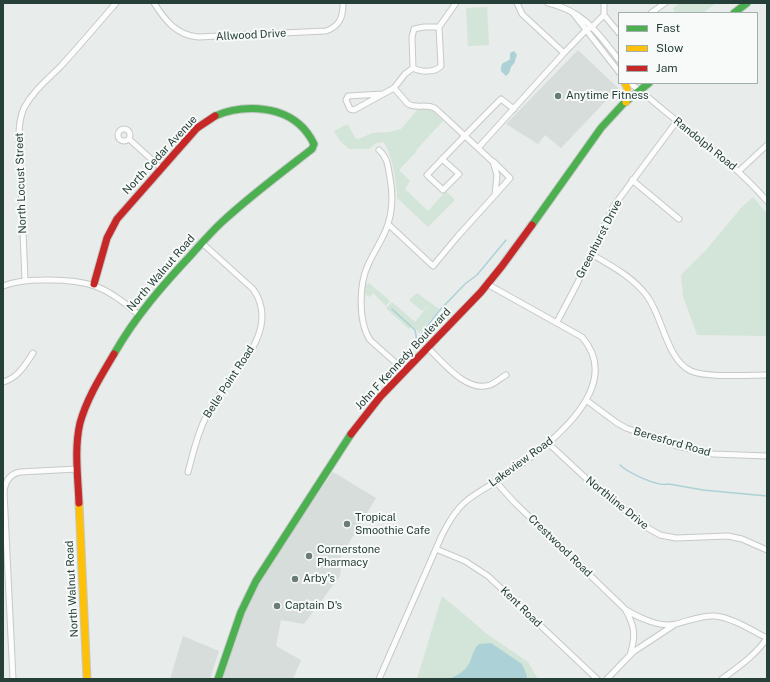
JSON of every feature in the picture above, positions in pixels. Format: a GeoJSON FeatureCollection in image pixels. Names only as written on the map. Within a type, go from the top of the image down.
{"type":"FeatureCollection","features":[{"type":"Feature","properties":{"kind":"street","name":"North Locust Street"},"geometry":{"type":"LineString","coordinates":[[25,280],[19,135],[19,127],[23,110],[38,89],[116,3]]}},
{"type":"Feature","properties":{"kind":"street","name":"Allwood Drive"},"geometry":{"type":"LineString","coordinates":[[157,4],[165,19],[173,27],[188,35],[198,37],[326,31],[332,29],[339,23],[342,15],[343,3]]}},
{"type":"Feature","properties":{"kind":"street"},"geometry":{"type":"LineString","coordinates":[[413,68],[422,71],[436,70],[441,66],[439,27],[456,3]]}},
{"type":"Feature","properties":{"kind":"street"},"geometry":{"type":"LineString","coordinates":[[517,3],[522,14],[564,53]]}},
{"type":"Feature","properties":{"kind":"street"},"geometry":{"type":"LineString","coordinates":[[548,3],[572,12],[587,21],[618,59]]}},
{"type":"Feature","properties":{"kind":"street"},"geometry":{"type":"LineString","coordinates":[[604,3],[604,15],[618,32]]}},
{"type":"Feature","properties":{"kind":"street"},"geometry":{"type":"LineString","coordinates":[[652,12],[665,3]]}},
{"type":"Feature","properties":{"kind":"street"},"geometry":{"type":"LineString","coordinates":[[735,12],[747,3]]}},
{"type":"Feature","properties":{"kind":"street"},"geometry":{"type":"LineString","coordinates":[[572,12],[618,71]]}},
{"type":"Feature","properties":{"kind":"street"},"geometry":{"type":"LineString","coordinates":[[478,148],[564,53],[586,30],[592,27],[604,15]]}},
{"type":"Feature","properties":{"kind":"street"},"geometry":{"type":"LineString","coordinates":[[413,68],[412,36],[414,29],[439,27]]}},
{"type":"Feature","properties":{"kind":"street"},"geometry":{"type":"LineString","coordinates":[[383,94],[348,96],[346,100],[350,108],[354,110],[394,88],[405,74],[413,68]]}},
{"type":"Feature","properties":{"kind":"street"},"geometry":{"type":"LineString","coordinates":[[625,84],[626,102]]}},
{"type":"Feature","properties":{"kind":"street","name":"Randolph Road"},"geometry":{"type":"LineString","coordinates":[[631,84],[640,90],[739,171],[767,201]]}},
{"type":"Feature","properties":{"kind":"street","name":"Randolph Road"},"geometry":{"type":"LineString","coordinates":[[637,84],[640,90]]}},
{"type":"Feature","properties":{"kind":"street","name":"John F Kennedy Boulevard"},"geometry":{"type":"LineString","coordinates":[[218,679],[242,612],[256,581],[355,428],[380,397],[487,284],[502,266],[601,128],[626,102],[648,84]]}},
{"type":"Feature","properties":{"kind":"street"},"geometry":{"type":"LineString","coordinates":[[388,224],[433,266],[510,178],[434,107],[411,106],[394,88]]}},
{"type":"Feature","properties":{"kind":"street"},"geometry":{"type":"LineString","coordinates":[[442,159],[459,174],[443,190],[427,175],[442,159],[501,99],[514,109]]}},
{"type":"Feature","properties":{"kind":"street","name":"North Cedar Avenue"},"geometry":{"type":"LineString","coordinates":[[94,284],[103,250],[112,228],[125,210],[197,128],[212,117],[227,112],[254,109],[272,111],[291,119],[309,136]]}},
{"type":"Feature","properties":{"kind":"street","name":"Greenhurst Drive"},"geometry":{"type":"LineString","coordinates":[[557,322],[613,207],[677,121]]}},
{"type":"Feature","properties":{"kind":"street","name":"North Walnut Road"},"geometry":{"type":"LineString","coordinates":[[87,679],[77,469],[77,438],[87,403],[118,347],[139,315],[163,285],[237,208],[312,149],[314,144],[309,136]]}},
{"type":"Feature","properties":{"kind":"street"},"geometry":{"type":"LineString","coordinates":[[129,139],[161,168]]}},
{"type":"Feature","properties":{"kind":"street"},"geometry":{"type":"LineString","coordinates":[[739,171],[767,145]]}},
{"type":"Feature","properties":{"kind":"street"},"geometry":{"type":"LineString","coordinates":[[379,150],[384,155],[388,163],[393,193],[392,205],[388,224],[364,276],[362,322],[366,335],[370,340],[405,371]]}},
{"type":"Feature","properties":{"kind":"street"},"geometry":{"type":"LineString","coordinates":[[493,162],[497,175],[495,195]]}},
{"type":"Feature","properties":{"kind":"street"},"geometry":{"type":"LineString","coordinates":[[632,180],[679,219]]}},
{"type":"Feature","properties":{"kind":"street","name":"Belle Point Road"},"geometry":{"type":"LineString","coordinates":[[188,472],[206,417],[248,356],[262,322],[262,307],[253,289],[202,243]]}},
{"type":"Feature","properties":{"kind":"street"},"geometry":{"type":"LineString","coordinates":[[591,254],[630,279],[642,289],[653,306],[674,356],[686,368],[702,374],[767,375]]}},
{"type":"Feature","properties":{"kind":"street"},"geometry":{"type":"LineString","coordinates":[[3,286],[25,280],[77,280],[94,284],[115,296],[139,315]]}},
{"type":"Feature","properties":{"kind":"street","name":"Lakeview Road"},"geometry":{"type":"LineString","coordinates":[[379,679],[436,549],[448,523],[457,509],[475,494],[496,482],[548,443],[580,411],[591,388],[594,375],[594,362],[591,350],[582,337],[487,284]]}},
{"type":"Feature","properties":{"kind":"street"},"geometry":{"type":"LineString","coordinates":[[428,348],[460,379],[471,385],[492,385],[506,375]]}},
{"type":"Feature","properties":{"kind":"street"},"geometry":{"type":"LineString","coordinates":[[3,382],[17,374],[24,367],[33,353]]}},
{"type":"Feature","properties":{"kind":"street","name":"Beresford Road"},"geometry":{"type":"LineString","coordinates":[[586,400],[626,428],[677,446],[713,454],[767,456]]}},
{"type":"Feature","properties":{"kind":"street","name":"Northline Drive"},"geometry":{"type":"LineString","coordinates":[[548,443],[590,482],[646,527],[660,535],[676,538],[728,536],[742,539],[767,550]]}},
{"type":"Feature","properties":{"kind":"street"},"geometry":{"type":"LineString","coordinates":[[13,679],[4,487],[8,478],[15,473],[77,469]]}},
{"type":"Feature","properties":{"kind":"street","name":"Crestwood Road"},"geometry":{"type":"LineString","coordinates":[[496,482],[514,502],[625,609],[650,622],[674,625],[698,617],[714,616],[730,620],[767,638]]}},
{"type":"Feature","properties":{"kind":"street","name":"Kent Road"},"geometry":{"type":"LineString","coordinates":[[436,549],[465,561],[488,576],[597,679]]}},
{"type":"Feature","properties":{"kind":"street","name":"Crestwood Road"},"geometry":{"type":"LineString","coordinates":[[625,609],[632,621],[634,636],[630,654]]}},
{"type":"Feature","properties":{"kind":"street"},"geometry":{"type":"LineString","coordinates":[[607,679],[630,654],[674,625]]}},
{"type":"Feature","properties":{"kind":"street"},"geometry":{"type":"LineString","coordinates":[[722,679],[749,658],[767,638]]}},
{"type":"Feature","properties":{"kind":"shaded area"},"geometry":{"type":"Polygon","coordinates":[[[578,50],[618,88],[561,148],[545,135],[538,144],[506,124],[578,50]]]}},
{"type":"Feature","properties":{"kind":"shaded area"},"geometry":{"type":"Polygon","coordinates":[[[333,472],[376,498],[340,558],[340,576],[304,624],[281,620],[276,646],[301,660],[293,679],[220,679],[256,581],[333,472]]]}},
{"type":"Feature","properties":{"kind":"shaded area"},"geometry":{"type":"Polygon","coordinates":[[[183,636],[219,651],[210,679],[170,679],[183,636]]]}},
{"type":"Feature","properties":{"kind":"green space"},"geometry":{"type":"Polygon","coordinates":[[[679,3],[716,3],[704,12],[675,12],[673,9],[679,3]]]}},
{"type":"Feature","properties":{"kind":"green space"},"geometry":{"type":"Polygon","coordinates":[[[487,7],[489,45],[468,46],[466,8],[487,7]]]}},
{"type":"Feature","properties":{"kind":"green space"},"geometry":{"type":"Polygon","coordinates":[[[418,109],[432,110],[443,121],[399,170],[410,181],[405,189],[428,211],[446,191],[455,200],[428,227],[397,198],[396,181],[390,154],[383,142],[376,143],[369,149],[349,149],[340,141],[334,131],[348,124],[355,138],[359,139],[372,133],[390,132],[401,129],[418,109]]]}},
{"type":"Feature","properties":{"kind":"green space"},"geometry":{"type":"Polygon","coordinates":[[[753,197],[767,214],[767,336],[697,335],[683,296],[681,275],[706,250],[741,208],[753,197]]]}},
{"type":"Feature","properties":{"kind":"green space"},"geometry":{"type":"Polygon","coordinates":[[[369,283],[390,301],[386,306],[373,293],[370,297],[364,294],[364,286],[369,283]]]}},
{"type":"Feature","properties":{"kind":"green space"},"geometry":{"type":"Polygon","coordinates":[[[417,293],[439,309],[420,333],[412,326],[409,329],[386,308],[392,302],[415,322],[429,304],[422,311],[409,300],[417,293]]]}},
{"type":"Feature","properties":{"kind":"green space"},"geometry":{"type":"Polygon","coordinates":[[[442,596],[487,634],[528,662],[538,679],[417,679],[442,596]]]}},
{"type":"Feature","properties":{"kind":"water"},"geometry":{"type":"Polygon","coordinates":[[[514,51],[517,55],[515,62],[506,76],[501,71],[502,65],[510,59],[510,53],[514,51]]]}},
{"type":"Feature","properties":{"kind":"water"},"geometry":{"type":"Polygon","coordinates":[[[491,643],[522,664],[527,676],[526,679],[450,679],[467,667],[479,644],[491,643]]]}},
{"type":"Feature","properties":{"kind":"waterway"},"geometry":{"type":"LineString","coordinates":[[417,340],[438,312],[465,284],[477,275],[506,240]]}},
{"type":"Feature","properties":{"kind":"waterway"},"geometry":{"type":"LineString","coordinates":[[392,309],[415,330],[417,341]]}},
{"type":"Feature","properties":{"kind":"waterway"},"geometry":{"type":"LineString","coordinates":[[620,465],[636,475],[658,483],[703,490],[767,496]]}},
{"type":"Feature","properties":{"kind":"traffic: fast"},"geometry":{"type":"LineString","coordinates":[[735,12],[747,3]]}},
{"type":"Feature","properties":{"kind":"traffic: fast"},"geometry":{"type":"LineString","coordinates":[[532,225],[601,128],[624,103],[648,84]]}},
{"type":"Feature","properties":{"kind":"traffic: fast"},"geometry":{"type":"LineString","coordinates":[[114,354],[122,340],[150,302],[210,234],[244,203],[312,149],[314,144],[308,133],[299,124],[280,113],[269,110],[247,109],[225,112],[215,116]]}},
{"type":"Feature","properties":{"kind":"traffic: fast"},"geometry":{"type":"LineString","coordinates":[[218,679],[241,612],[256,581],[351,434]]}},
{"type":"Feature","properties":{"kind":"traffic: slow"},"geometry":{"type":"LineString","coordinates":[[626,84],[627,87],[626,102]]}},
{"type":"Feature","properties":{"kind":"traffic: slow"},"geometry":{"type":"LineString","coordinates":[[79,503],[87,679]]}},
{"type":"Feature","properties":{"kind":"traffic: jam"},"geometry":{"type":"LineString","coordinates":[[94,284],[107,238],[117,219],[197,128],[215,116]]}},
{"type":"Feature","properties":{"kind":"traffic: jam"},"geometry":{"type":"LineString","coordinates":[[351,434],[380,397],[481,292],[532,225]]}},
{"type":"Feature","properties":{"kind":"traffic: jam"},"geometry":{"type":"LineString","coordinates":[[79,503],[77,443],[80,423],[90,396],[114,354]]}},
{"type":"Feature","properties":{"kind":"place","name":"Anytime Fitness"},"geometry":{"type":"Point","coordinates":[558,96]}},
{"type":"Feature","properties":{"kind":"place","name":"Tropical Smoothie Cafe"},"geometry":{"type":"Point","coordinates":[347,524]}},
{"type":"Feature","properties":{"kind":"place","name":"Cornerstone Pharmacy"},"geometry":{"type":"Point","coordinates":[309,556]}},
{"type":"Feature","properties":{"kind":"place","name":"Arby's"},"geometry":{"type":"Point","coordinates":[295,579]}},
{"type":"Feature","properties":{"kind":"place","name":"Captain D's"},"geometry":{"type":"Point","coordinates":[277,606]}}]}
